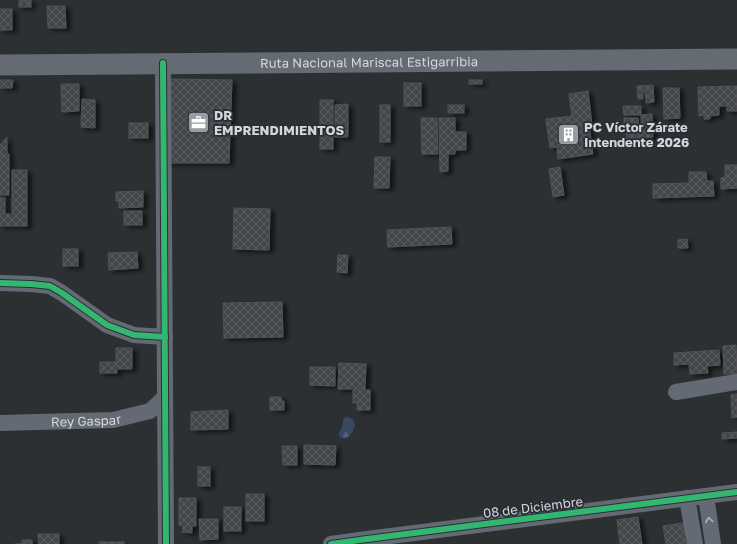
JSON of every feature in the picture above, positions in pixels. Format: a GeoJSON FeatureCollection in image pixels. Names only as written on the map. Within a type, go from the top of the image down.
{"type":"FeatureCollection","features":[{"type":"Feature","properties":{"kind":"main road","name":"Ruta Nacional Mariscal Estigarribia"},"geometry":{"type":"LineString","coordinates":[[0,64],[737,59]]}},
{"type":"Feature","properties":{"kind":"street"},"geometry":{"type":"LineString","coordinates":[[163,63],[166,544]]}},
{"type":"Feature","properties":{"kind":"street"},"geometry":{"type":"LineString","coordinates":[[0,283],[50,286],[107,325],[134,335],[165,337]]}},
{"type":"Feature","properties":{"kind":"street"},"geometry":{"type":"LineString","coordinates":[[676,392],[737,382]]}},
{"type":"Feature","properties":{"kind":"street","name":"Rey Gaspar"},"geometry":{"type":"LineString","coordinates":[[0,423],[113,420],[150,411],[165,397]]}},
{"type":"Feature","properties":{"kind":"street","name":"08 de Diciembre"},"geometry":{"type":"LineString","coordinates":[[331,544],[367,541],[737,492]]}},
{"type":"Feature","properties":{"kind":"street"},"geometry":{"type":"LineString","coordinates":[[706,496],[713,544]]}},
{"type":"Feature","properties":{"kind":"street"},"geometry":{"type":"LineString","coordinates":[[688,498],[695,544]]}},
{"type":"Feature","properties":{"kind":"green space"},"geometry":{"type":"Polygon","coordinates":[[[346,417],[353,420],[354,426],[351,434],[345,439],[340,437],[339,434],[343,425],[343,419],[346,417]]]}},
{"type":"Feature","properties":{"kind":"building"},"geometry":{"type":"Polygon","coordinates":[[[19,0],[31,0],[31,7],[19,7],[19,0]]]}},
{"type":"Feature","properties":{"kind":"building"},"geometry":{"type":"Polygon","coordinates":[[[47,6],[65,6],[66,28],[48,28],[47,6]]]}},
{"type":"Feature","properties":{"kind":"building"},"geometry":{"type":"Polygon","coordinates":[[[0,9],[12,9],[12,30],[0,30],[0,9]]]}},
{"type":"Feature","properties":{"kind":"building","name":"DR EMPRENDIMIENTOS"},"geometry":{"type":"Polygon","coordinates":[[[167,79],[232,80],[229,163],[167,163],[167,79]]]}},
{"type":"Feature","properties":{"kind":"building"},"geometry":{"type":"Polygon","coordinates":[[[0,80],[13,80],[12,88],[0,88],[0,80]]]}},
{"type":"Feature","properties":{"kind":"building"},"geometry":{"type":"Polygon","coordinates":[[[469,80],[482,80],[482,84],[469,84],[469,80]]]}},
{"type":"Feature","properties":{"kind":"building"},"geometry":{"type":"Polygon","coordinates":[[[404,83],[421,83],[421,106],[404,106],[404,83]]]}},
{"type":"Feature","properties":{"kind":"building"},"geometry":{"type":"Polygon","coordinates":[[[61,84],[79,84],[79,111],[62,112],[61,84]]]}},
{"type":"Feature","properties":{"kind":"building"},"geometry":{"type":"Polygon","coordinates":[[[653,85],[654,102],[646,103],[645,91],[643,91],[643,99],[638,99],[637,86],[653,85]]]}},
{"type":"Feature","properties":{"kind":"building"},"geometry":{"type":"Polygon","coordinates":[[[737,86],[737,111],[727,111],[727,106],[719,106],[719,115],[710,116],[710,119],[704,119],[704,115],[699,116],[698,87],[737,86]]]}},
{"type":"Feature","properties":{"kind":"building"},"geometry":{"type":"Polygon","coordinates":[[[663,88],[679,88],[680,118],[664,119],[663,88]]]}},
{"type":"Feature","properties":{"kind":"building","name":"PC Víctor Zárate Intendente 2026"},"geometry":{"type":"Polygon","coordinates":[[[588,91],[592,125],[589,125],[593,154],[558,159],[557,147],[550,148],[546,119],[572,116],[569,94],[588,91]]]}},
{"type":"Feature","properties":{"kind":"building"},"geometry":{"type":"Polygon","coordinates":[[[82,99],[95,100],[95,128],[81,127],[82,99]]]}},
{"type":"Feature","properties":{"kind":"building"},"geometry":{"type":"Polygon","coordinates":[[[320,100],[333,100],[333,149],[320,149],[320,100]]]}},
{"type":"Feature","properties":{"kind":"building"},"geometry":{"type":"Polygon","coordinates":[[[348,104],[348,137],[335,137],[335,105],[348,104]]]}},
{"type":"Feature","properties":{"kind":"building"},"geometry":{"type":"Polygon","coordinates":[[[380,105],[390,105],[390,142],[380,142],[380,105]]]}},
{"type":"Feature","properties":{"kind":"building"},"geometry":{"type":"Polygon","coordinates":[[[448,105],[464,105],[464,113],[448,113],[448,105]]]}},
{"type":"Feature","properties":{"kind":"building"},"geometry":{"type":"Polygon","coordinates":[[[623,106],[641,106],[641,115],[624,115],[623,106]]]}},
{"type":"Feature","properties":{"kind":"building"},"geometry":{"type":"Polygon","coordinates":[[[652,114],[653,137],[642,138],[641,115],[652,114]]]}},
{"type":"Feature","properties":{"kind":"building"},"geometry":{"type":"Polygon","coordinates":[[[421,118],[437,118],[438,154],[422,154],[421,118]]]}},
{"type":"Feature","properties":{"kind":"building"},"geometry":{"type":"Polygon","coordinates":[[[439,118],[455,118],[455,132],[466,132],[466,150],[455,150],[455,154],[448,154],[448,171],[440,172],[439,118]]]}},
{"type":"Feature","properties":{"kind":"building"},"geometry":{"type":"Polygon","coordinates":[[[624,118],[638,118],[639,127],[642,127],[642,141],[627,141],[624,118]]]}},
{"type":"Feature","properties":{"kind":"building"},"geometry":{"type":"Polygon","coordinates":[[[129,123],[148,123],[148,138],[129,138],[129,123]]]}},
{"type":"Feature","properties":{"kind":"building"},"geometry":{"type":"Polygon","coordinates":[[[7,137],[7,154],[9,154],[9,195],[0,195],[0,145],[7,137]]]}},
{"type":"Feature","properties":{"kind":"building"},"geometry":{"type":"Polygon","coordinates":[[[375,157],[390,157],[389,188],[374,188],[375,157]]]}},
{"type":"Feature","properties":{"kind":"building"},"geometry":{"type":"Polygon","coordinates":[[[725,165],[737,165],[737,188],[721,189],[721,178],[725,177],[725,165]]]}},
{"type":"Feature","properties":{"kind":"building"},"geometry":{"type":"Polygon","coordinates":[[[560,167],[564,195],[553,197],[549,169],[560,167]]]}},
{"type":"Feature","properties":{"kind":"building"},"geometry":{"type":"Polygon","coordinates":[[[12,170],[27,170],[27,226],[0,226],[0,198],[5,198],[5,214],[10,214],[10,217],[12,217],[12,170]]]}},
{"type":"Feature","properties":{"kind":"building"},"geometry":{"type":"Polygon","coordinates":[[[689,172],[706,172],[707,181],[713,181],[714,196],[653,198],[653,184],[689,183],[689,172]]]}},
{"type":"Feature","properties":{"kind":"building"},"geometry":{"type":"Polygon","coordinates":[[[143,191],[143,207],[119,208],[119,201],[116,201],[116,192],[143,191]]]}},
{"type":"Feature","properties":{"kind":"building"},"geometry":{"type":"Polygon","coordinates":[[[234,208],[270,209],[269,250],[233,249],[234,208]]]}},
{"type":"Feature","properties":{"kind":"building"},"geometry":{"type":"Polygon","coordinates":[[[124,211],[142,211],[142,225],[124,225],[124,211]]]}},
{"type":"Feature","properties":{"kind":"building"},"geometry":{"type":"Polygon","coordinates":[[[451,227],[452,244],[388,247],[387,230],[451,227]]]}},
{"type":"Feature","properties":{"kind":"building"},"geometry":{"type":"Polygon","coordinates":[[[687,239],[688,248],[678,248],[678,240],[687,239]]]}},
{"type":"Feature","properties":{"kind":"building"},"geometry":{"type":"Polygon","coordinates":[[[63,249],[78,249],[78,266],[63,266],[63,249]]]}},
{"type":"Feature","properties":{"kind":"building"},"geometry":{"type":"Polygon","coordinates":[[[137,252],[138,268],[109,270],[108,253],[137,252]]]}},
{"type":"Feature","properties":{"kind":"building"},"geometry":{"type":"Polygon","coordinates":[[[338,255],[348,255],[347,273],[337,272],[338,255]]]}},
{"type":"Feature","properties":{"kind":"building"},"geometry":{"type":"Polygon","coordinates":[[[282,302],[283,337],[224,338],[223,303],[282,302]]]}},
{"type":"Feature","properties":{"kind":"building"},"geometry":{"type":"Polygon","coordinates":[[[736,345],[737,374],[724,374],[723,346],[736,345]]]}},
{"type":"Feature","properties":{"kind":"building"},"geometry":{"type":"Polygon","coordinates":[[[116,348],[132,348],[132,369],[117,369],[117,373],[100,373],[100,362],[116,362],[116,348]]]}},
{"type":"Feature","properties":{"kind":"building"},"geometry":{"type":"Polygon","coordinates":[[[719,350],[720,365],[707,366],[708,373],[690,374],[689,364],[674,365],[674,353],[719,350]]]}},
{"type":"Feature","properties":{"kind":"building"},"geometry":{"type":"Polygon","coordinates":[[[339,363],[366,364],[365,389],[338,389],[339,363]]]}},
{"type":"Feature","properties":{"kind":"building"},"geometry":{"type":"Polygon","coordinates":[[[310,367],[335,367],[335,386],[310,385],[310,367]]]}},
{"type":"Feature","properties":{"kind":"building"},"geometry":{"type":"Polygon","coordinates":[[[353,390],[370,390],[370,410],[357,410],[357,403],[353,403],[353,390]]]}},
{"type":"Feature","properties":{"kind":"building"},"geometry":{"type":"Polygon","coordinates":[[[737,394],[737,417],[732,418],[731,395],[737,394]]]}},
{"type":"Feature","properties":{"kind":"building"},"geometry":{"type":"Polygon","coordinates":[[[270,397],[281,397],[281,401],[284,401],[284,410],[270,410],[270,397]]]}},
{"type":"Feature","properties":{"kind":"building"},"geometry":{"type":"Polygon","coordinates":[[[228,410],[228,429],[191,430],[191,412],[228,410]]]}},
{"type":"Feature","properties":{"kind":"building"},"geometry":{"type":"Polygon","coordinates":[[[737,432],[737,438],[722,439],[722,433],[737,432]]]}},
{"type":"Feature","properties":{"kind":"building"},"geometry":{"type":"Polygon","coordinates":[[[304,445],[336,446],[335,465],[304,464],[304,445]]]}},
{"type":"Feature","properties":{"kind":"building"},"geometry":{"type":"Polygon","coordinates":[[[282,446],[297,446],[297,465],[283,465],[282,446]]]}},
{"type":"Feature","properties":{"kind":"building"},"geometry":{"type":"Polygon","coordinates":[[[198,467],[210,467],[210,486],[198,486],[198,467]]]}},
{"type":"Feature","properties":{"kind":"building"},"geometry":{"type":"Polygon","coordinates":[[[246,494],[264,494],[264,521],[246,521],[246,494]]]}},
{"type":"Feature","properties":{"kind":"building"},"geometry":{"type":"Polygon","coordinates":[[[179,498],[196,498],[196,526],[192,526],[192,533],[182,532],[183,526],[179,525],[179,498]]]}},
{"type":"Feature","properties":{"kind":"building"},"geometry":{"type":"Polygon","coordinates":[[[224,507],[241,507],[241,531],[224,531],[224,507]]]}},
{"type":"Feature","properties":{"kind":"building"},"geometry":{"type":"Polygon","coordinates":[[[638,517],[642,544],[620,544],[617,520],[638,517]]]}},
{"type":"Feature","properties":{"kind":"building"},"geometry":{"type":"Polygon","coordinates":[[[199,519],[218,519],[218,539],[200,540],[199,519]]]}},
{"type":"Feature","properties":{"kind":"building"},"geometry":{"type":"Polygon","coordinates":[[[683,523],[686,544],[666,544],[663,526],[683,523]]]}},
{"type":"Feature","properties":{"kind":"building"},"geometry":{"type":"Polygon","coordinates":[[[38,534],[59,534],[59,544],[39,544],[38,534]]]}},
{"type":"Feature","properties":{"kind":"building"},"geometry":{"type":"Polygon","coordinates":[[[22,540],[32,540],[32,544],[22,544],[22,540]]]}},
{"type":"Feature","properties":{"kind":"building"},"geometry":{"type":"Polygon","coordinates":[[[99,542],[124,542],[124,544],[99,544],[99,542]]]}},
{"type":"Feature","properties":{"kind":"cycle path"},"geometry":{"type":"LineString","coordinates":[[163,63],[166,544]]}},
{"type":"Feature","properties":{"kind":"cycle path"},"geometry":{"type":"LineString","coordinates":[[0,283],[50,286],[107,325],[134,335],[165,337]]}},
{"type":"Feature","properties":{"kind":"cycle path"},"geometry":{"type":"LineString","coordinates":[[331,544],[737,492]]}},
{"type":"Feature","properties":{"kind":"place","name":"DR EMPRENDIMIENTOS"},"geometry":{"type":"Point","coordinates":[199,122]}},
{"type":"Feature","properties":{"kind":"place","name":"PC Víctor Zárate Intendente 2026"},"geometry":{"type":"Point","coordinates":[569,134]}}]}
